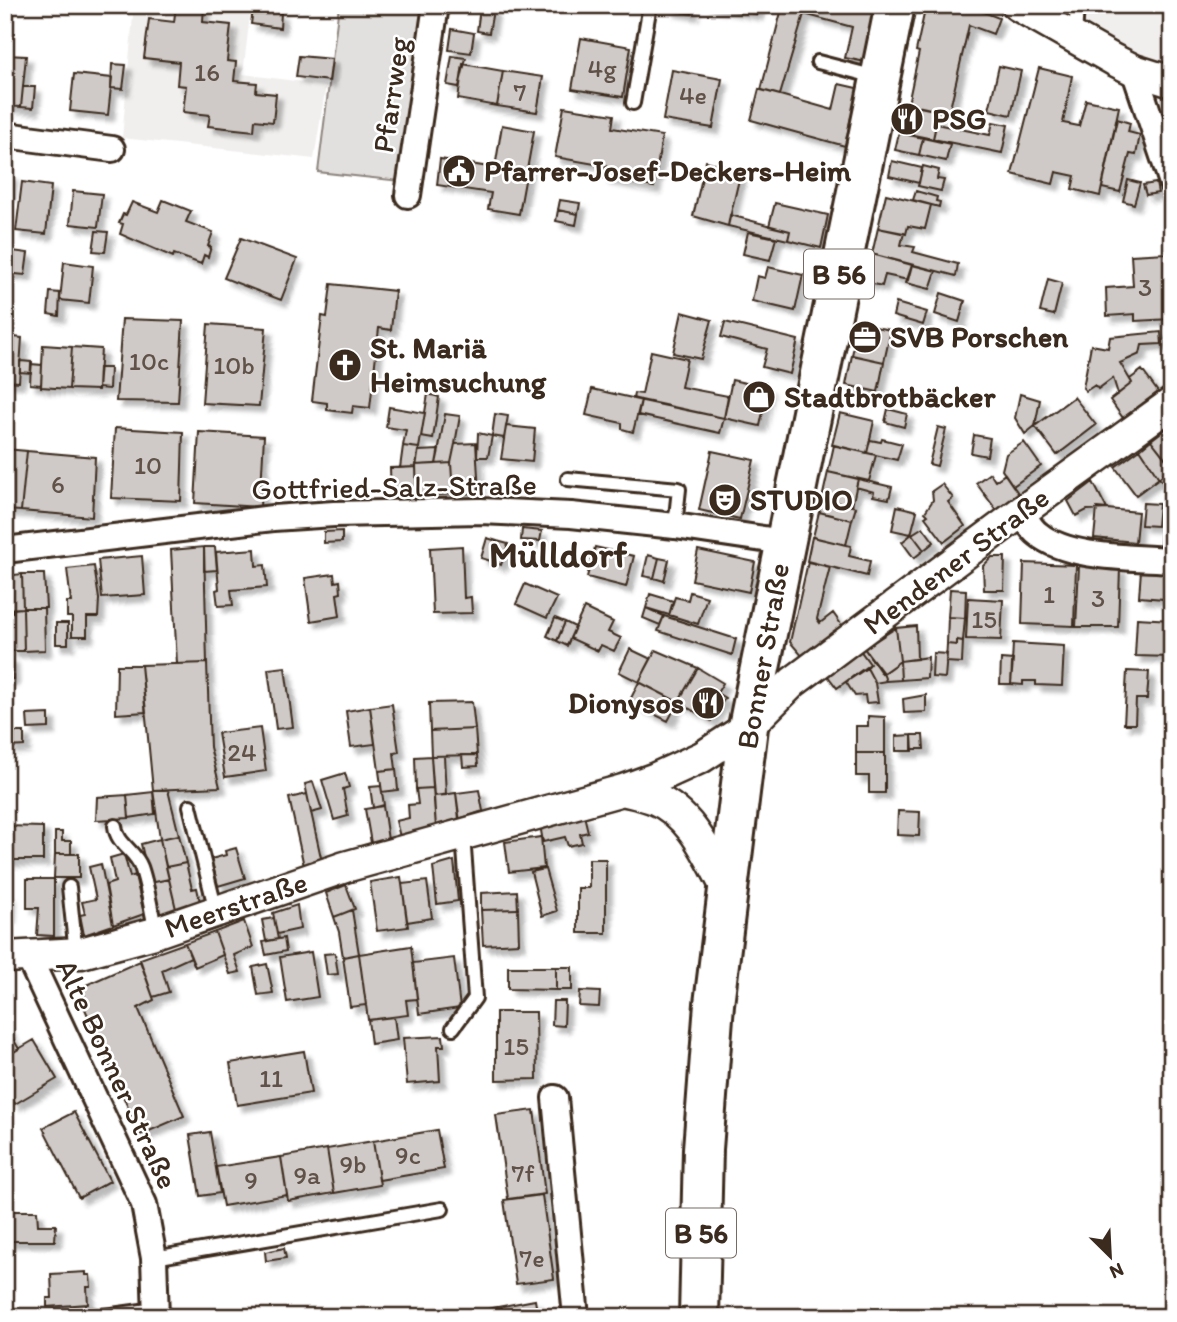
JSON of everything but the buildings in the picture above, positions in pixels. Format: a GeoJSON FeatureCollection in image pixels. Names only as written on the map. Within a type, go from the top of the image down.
{"type":"FeatureCollection","features":[{"type":"Feature","properties":{"kind":"main road","name":"Bonner Straße"},"geometry":{"type":"LineString","coordinates":[[699,1317],[703,1149],[714,1004],[748,727],[895,5]]}},
{"type":"Feature","properties":{"kind":"street","name":"Pfarrweg"},"geometry":{"type":"LineString","coordinates":[[408,195],[436,5]]}},
{"type":"Feature","properties":{"kind":"street"},"geometry":{"type":"LineString","coordinates":[[1017,5],[1134,70],[1172,82]]}},
{"type":"Feature","properties":{"kind":"street"},"geometry":{"type":"LineString","coordinates":[[1134,70],[1172,183]]}},
{"type":"Feature","properties":{"kind":"street"},"geometry":{"type":"LineString","coordinates":[[5,135],[112,149]]}},
{"type":"Feature","properties":{"kind":"street","name":"Mendener Straße"},"geometry":{"type":"LineString","coordinates":[[748,727],[793,682],[1172,403]]}},
{"type":"Feature","properties":{"kind":"street","name":"Gottfried-Salz-Straße"},"geometry":{"type":"LineString","coordinates":[[5,550],[179,528],[334,513],[481,511],[571,515],[675,526],[784,542]]}},
{"type":"Feature","properties":{"kind":"street"},"geometry":{"type":"LineString","coordinates":[[1021,512],[1036,533],[1056,545],[1084,552],[1172,560]]}},
{"type":"Feature","properties":{"kind":"street","name":"Meerstraße"},"geometry":{"type":"LineString","coordinates":[[17,958],[76,954],[156,933],[345,867],[624,790],[702,757],[748,727]]}},
{"type":"Feature","properties":{"kind":"street"},"geometry":{"type":"LineString","coordinates":[[624,790],[654,798],[676,810],[691,827],[728,891]]}},
{"type":"Feature","properties":{"kind":"street","name":"Alte Bonner Straße"},"geometry":{"type":"LineString","coordinates":[[17,958],[144,1204],[154,1258],[156,1313]]}},
{"type":"Feature","properties":{"kind":"street"},"geometry":{"type":"LineString","coordinates":[[555,1098],[576,1317]]}},
{"type":"Feature","properties":{"kind":"lane"},"geometry":{"type":"LineString","coordinates":[[633,103],[650,5]]}},
{"type":"Feature","properties":{"kind":"lane"},"geometry":{"type":"LineString","coordinates":[[1075,36],[1077,5]]}},
{"type":"Feature","properties":{"kind":"lane"},"geometry":{"type":"LineString","coordinates":[[818,62],[880,78]]}},
{"type":"Feature","properties":{"kind":"lane"},"geometry":{"type":"LineString","coordinates":[[568,479],[679,489],[675,526]]}},
{"type":"Feature","properties":{"kind":"lane"},"geometry":{"type":"LineString","coordinates":[[190,806],[216,912]]}},
{"type":"Feature","properties":{"kind":"lane"},"geometry":{"type":"LineString","coordinates":[[115,826],[116,836],[135,855],[141,867],[156,933]]}},
{"type":"Feature","properties":{"kind":"lane"},"geometry":{"type":"LineString","coordinates":[[453,1028],[475,999],[463,835]]}},
{"type":"Feature","properties":{"kind":"lane"},"geometry":{"type":"LineString","coordinates":[[69,887],[76,954]]}},
{"type":"Feature","properties":{"kind":"lane"},"geometry":{"type":"LineString","coordinates":[[154,1258],[442,1209]]}},
{"type":"Feature","properties":{"kind":"lane"},"geometry":{"type":"LineString","coordinates":[[97,1317],[156,1313]]}},
{"type":"Feature","properties":{"kind":"shaded area"},"geometry":{"type":"Polygon","coordinates":[[[134,5],[251,6],[243,74],[326,85],[314,159],[122,138],[134,5]]]}},
{"type":"Feature","properties":{"kind":"shaded area"},"geometry":{"type":"Polygon","coordinates":[[[339,5],[427,5],[400,181],[318,172],[339,5]]]}},
{"type":"Feature","properties":{"kind":"shaded area"},"geometry":{"type":"Polygon","coordinates":[[[1046,5],[1172,5],[1172,69],[1124,52],[1046,5]]]}},
{"type":"Feature","properties":{"kind":"place","name":"PSG"},"geometry":{"type":"Point","coordinates":[907,119]}},
{"type":"Feature","properties":{"kind":"place","name":"Pfarrer-Josef-Deckers-Heim"},"geometry":{"type":"Point","coordinates":[459,171]}},
{"type":"Feature","properties":{"kind":"place","name":"SVB Porschen"},"geometry":{"type":"Point","coordinates":[865,337]}},
{"type":"Feature","properties":{"kind":"place","name":"St. Mariä Heimsuchung"},"geometry":{"type":"Point","coordinates":[345,365]}},
{"type":"Feature","properties":{"kind":"place","name":"Stadtbrotbäcker"},"geometry":{"type":"Point","coordinates":[759,397]}},
{"type":"Feature","properties":{"kind":"place","name":"STUDIO"},"geometry":{"type":"Point","coordinates":[725,500]}},
{"type":"Feature","properties":{"kind":"place","name":"Dionysos"},"geometry":{"type":"Point","coordinates":[708,703]}},
{"type":"Feature","properties":{"kind":"district","name":"Mülldorf"},"geometry":{"type":"Point","coordinates":[558,554]}}]}
